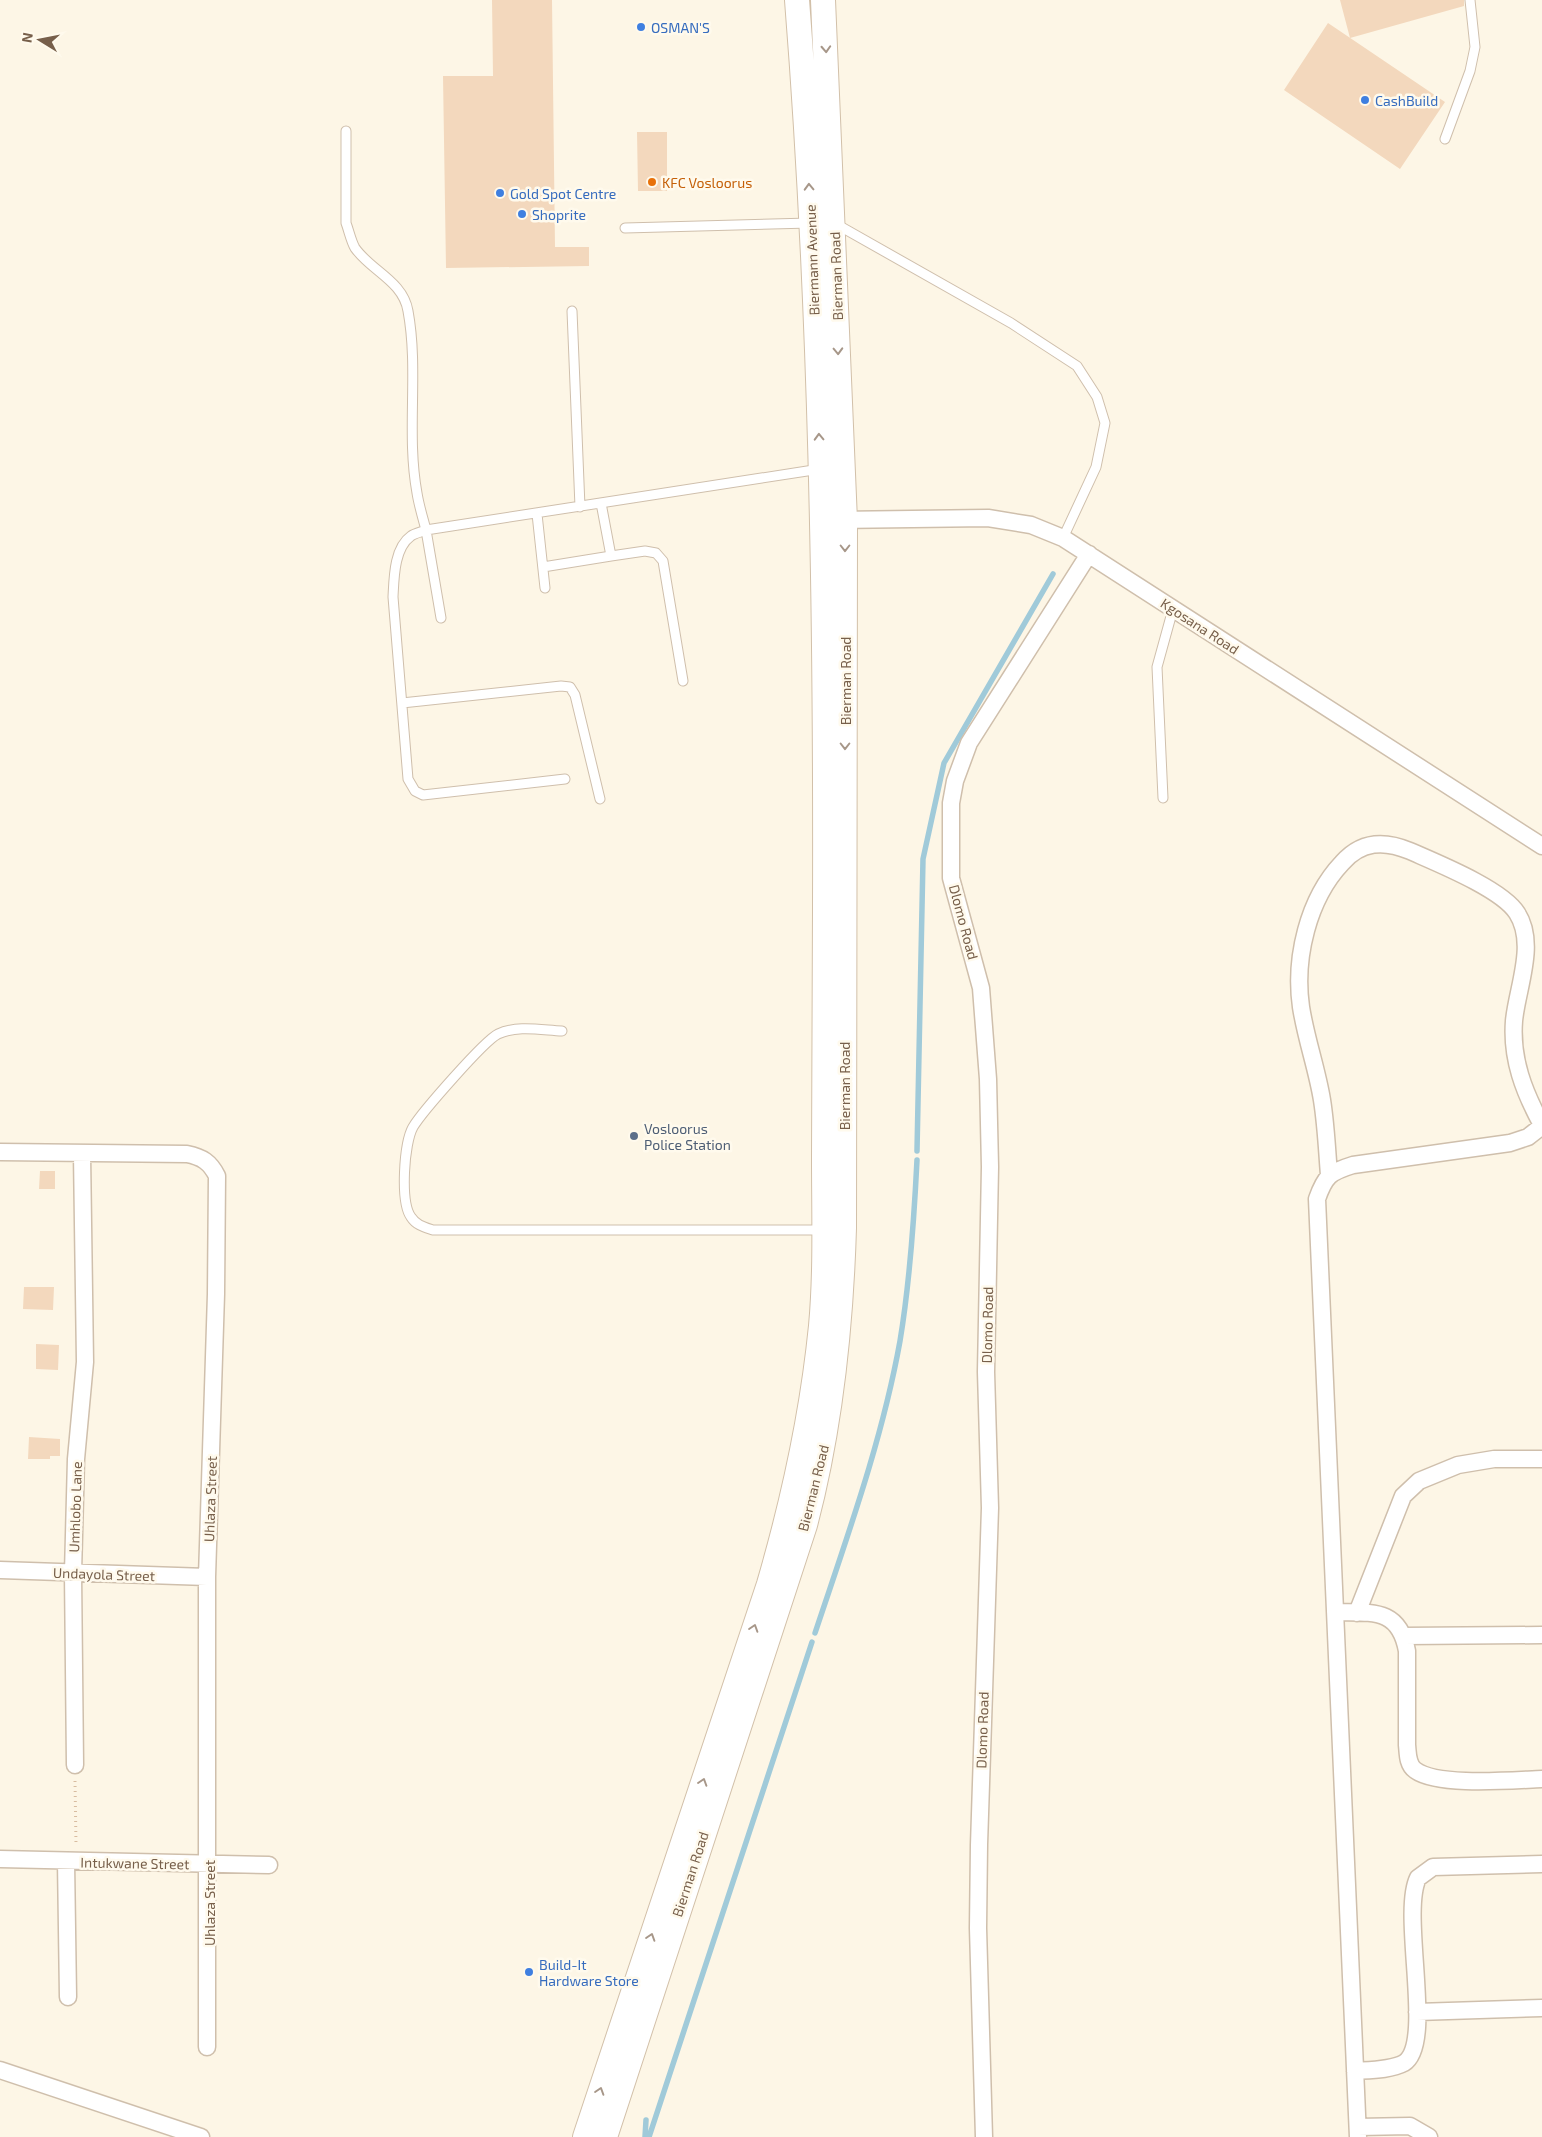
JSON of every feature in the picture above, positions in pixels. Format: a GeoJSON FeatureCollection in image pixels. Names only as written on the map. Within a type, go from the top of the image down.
{"type":"FeatureCollection","features":[{"type":"Feature","properties":{"kind":"main road","name":"Biermann Avenue"},"geometry":{"type":"LineString","coordinates":[[797,0],[808,134],[822,223],[820,469],[834,520]]}},
{"type":"Feature","properties":{"kind":"main road","name":"Bierman Road"},"geometry":{"type":"LineString","coordinates":[[605,2137],[804,1525],[825,1436],[835,1369],[842,1296],[844,1228],[834,520],[822,223],[823,0]]}},
{"type":"Feature","properties":{"kind":"main road","name":"Bierman Road"},"geometry":{"type":"LineString","coordinates":[[585,2137],[766,1593],[793,1501],[810,1412],[821,1323],[824,1230],[825,815],[834,520]]}},
{"type":"Feature","properties":{"kind":"main road"},"geometry":{"type":"LineString","coordinates":[[612,2137],[614,2106]]}},
{"type":"Feature","properties":{"kind":"street","name":"Kgosana Road"},"geometry":{"type":"LineString","coordinates":[[834,520],[988,518],[1031,525],[1063,538],[1542,846]]}},
{"type":"Feature","properties":{"kind":"street","name":"Dlomo Road"},"geometry":{"type":"LineString","coordinates":[[984,2137],[978,1928],[978,1854],[990,1518],[986,1372],[990,1167],[988,1079],[981,988],[951,878],[951,813],[955,781],[969,743],[1089,554]]}},
{"type":"Feature","properties":{"kind":"street"},"geometry":{"type":"LineString","coordinates":[[1329,1175],[1322,1100],[1301,1007],[1300,975],[1303,945],[1313,910],[1323,886],[1349,855],[1356,849],[1372,845],[1388,844],[1399,846],[1493,891],[1518,913],[1525,941],[1524,964],[1514,1021],[1515,1049],[1518,1072],[1526,1095],[1542,1125],[1528,1137],[1510,1144],[1354,1165],[1329,1175],[1322,1184],[1317,1199],[1316,1216],[1358,2132],[1410,2126],[1429,2137]]}},
{"type":"Feature","properties":{"kind":"street","name":"Uhlaza Street"},"geometry":{"type":"LineString","coordinates":[[0,1152],[187,1154],[199,1156],[206,1161],[216,1176],[216,1294],[208,1577],[208,2047]]}},
{"type":"Feature","properties":{"kind":"street","name":"Umhlobo Lane"},"geometry":{"type":"LineString","coordinates":[[75,1766],[73,1573],[76,1459],[85,1362],[82,1154]]}},
{"type":"Feature","properties":{"kind":"street"},"geometry":{"type":"LineString","coordinates":[[1357,1613],[1402,1496],[1419,1481],[1458,1465],[1494,1459],[1542,1459]]}},
{"type":"Feature","properties":{"kind":"street","name":"Undayola Street"},"geometry":{"type":"LineString","coordinates":[[0,1570],[208,1577]]}},
{"type":"Feature","properties":{"kind":"street"},"geometry":{"type":"LineString","coordinates":[[1334,1612],[1388,1616],[1404,1636],[1407,1651],[1407,1744],[1411,1766],[1421,1773],[1459,1780],[1542,1779]]}},
{"type":"Feature","properties":{"kind":"street"},"geometry":{"type":"LineString","coordinates":[[1404,1636],[1542,1635]]}},
{"type":"Feature","properties":{"kind":"street","name":"Intukwane Street"},"geometry":{"type":"LineString","coordinates":[[0,1859],[269,1865]]}},
{"type":"Feature","properties":{"kind":"street"},"geometry":{"type":"LineString","coordinates":[[68,1997],[71,1861]]}},
{"type":"Feature","properties":{"kind":"street"},"geometry":{"type":"LineString","coordinates":[[1355,2072],[1392,2067],[1404,2063],[1415,2046],[1417,2012],[1412,1901],[1418,1878],[1433,1867],[1542,1864]]}},
{"type":"Feature","properties":{"kind":"street"},"geometry":{"type":"LineString","coordinates":[[1417,2012],[1542,2008]]}},
{"type":"Feature","properties":{"kind":"street"},"geometry":{"type":"LineString","coordinates":[[0,2070],[201,2137]]}},
{"type":"Feature","properties":{"kind":"lane"},"geometry":{"type":"LineString","coordinates":[[1445,139],[1470,71],[1475,47],[1470,0]]}},
{"type":"Feature","properties":{"kind":"lane"},"geometry":{"type":"LineString","coordinates":[[346,131],[346,223],[350,236],[355,247],[363,257],[397,287],[408,310],[412,343],[416,493],[426,530],[441,618]]}},
{"type":"Feature","properties":{"kind":"lane"},"geometry":{"type":"LineString","coordinates":[[625,228],[822,223],[1011,323],[1077,366],[1097,397],[1105,422],[1096,468],[1063,538]]}},
{"type":"Feature","properties":{"kind":"lane"},"geometry":{"type":"LineString","coordinates":[[572,311],[580,507]]}},
{"type":"Feature","properties":{"kind":"lane"},"geometry":{"type":"LineString","coordinates":[[565,779],[423,794],[415,791],[408,779],[393,597],[394,571],[401,550],[410,537],[426,530],[820,469]]}},
{"type":"Feature","properties":{"kind":"lane"},"geometry":{"type":"LineString","coordinates":[[601,503],[611,556]]}},
{"type":"Feature","properties":{"kind":"lane"},"geometry":{"type":"LineString","coordinates":[[536,514],[545,588]]}},
{"type":"Feature","properties":{"kind":"lane"},"geometry":{"type":"LineString","coordinates":[[543,567],[611,556],[656,553],[663,561],[683,681]]}},
{"type":"Feature","properties":{"kind":"lane"},"geometry":{"type":"LineString","coordinates":[[1163,798],[1157,667],[1173,609]]}},
{"type":"Feature","properties":{"kind":"lane"},"geometry":{"type":"LineString","coordinates":[[402,703],[561,686],[570,687],[575,695],[600,798]]}},
{"type":"Feature","properties":{"kind":"lane"},"geometry":{"type":"LineString","coordinates":[[562,1031],[519,1028],[495,1035],[420,1117],[407,1141],[405,1155],[406,1203],[410,1216],[419,1226],[443,1230],[824,1230]]}},
{"type":"Feature","properties":{"kind":"path"},"geometry":{"type":"LineString","coordinates":[[71,1861],[75,1766]]}},
{"type":"Feature","properties":{"kind":"building","name":"Gold Spot Centre"},"geometry":{"type":"Polygon","coordinates":[[[492,0],[552,0],[555,247],[589,247],[589,266],[446,268],[443,76],[493,76],[492,0]]]}},
{"type":"Feature","properties":{"kind":"building"},"geometry":{"type":"Polygon","coordinates":[[[1340,0],[1464,0],[1464,6],[1350,38],[1340,0]]]}},
{"type":"Feature","properties":{"kind":"building"},"geometry":{"type":"Polygon","coordinates":[[[1328,23],[1445,102],[1400,169],[1284,90],[1328,23]]]}},
{"type":"Feature","properties":{"kind":"building"},"geometry":{"type":"Polygon","coordinates":[[[637,132],[667,132],[667,191],[638,191],[637,132]]]}},
{"type":"Feature","properties":{"kind":"building"},"geometry":{"type":"Polygon","coordinates":[[[40,1171],[55,1171],[55,1189],[39,1189],[40,1171]]]}},
{"type":"Feature","properties":{"kind":"building"},"geometry":{"type":"Polygon","coordinates":[[[24,1287],[54,1287],[53,1310],[23,1309],[24,1287]]]}},
{"type":"Feature","properties":{"kind":"building"},"geometry":{"type":"Polygon","coordinates":[[[36,1344],[59,1345],[58,1370],[36,1369],[36,1344]]]}},
{"type":"Feature","properties":{"kind":"building"},"geometry":{"type":"Polygon","coordinates":[[[29,1437],[60,1439],[60,1456],[50,1456],[50,1459],[28,1459],[29,1437]]]}},
{"type":"Feature","properties":{"kind":"waterway"},"geometry":{"type":"LineString","coordinates":[[917,1151],[923,859],[944,763],[1053,574]]}},
{"type":"Feature","properties":{"kind":"waterway"},"geometry":{"type":"LineString","coordinates":[[815,1633],[874,1452],[900,1341],[913,1228],[917,1160]]}},
{"type":"Feature","properties":{"kind":"waterway"},"geometry":{"type":"LineString","coordinates":[[649,2137],[812,1642]]}},
{"type":"Feature","properties":{"kind":"waterway"},"geometry":{"type":"LineString","coordinates":[[645,2137],[646,2120]]}},
{"type":"Feature","properties":{"kind":"place","name":"OSMAN'S"},"geometry":{"type":"Point","coordinates":[641,27]}},
{"type":"Feature","properties":{"kind":"place","name":"CashBuild"},"geometry":{"type":"Point","coordinates":[1365,100]}},
{"type":"Feature","properties":{"kind":"place","name":"KFC Vosloorus"},"geometry":{"type":"Point","coordinates":[652,182]}},
{"type":"Feature","properties":{"kind":"place","name":"Gold Spot Centre"},"geometry":{"type":"Point","coordinates":[500,193]}},
{"type":"Feature","properties":{"kind":"place","name":"Shoprite"},"geometry":{"type":"Point","coordinates":[522,214]}},
{"type":"Feature","properties":{"kind":"place","name":"Vosloorus Police Station"},"geometry":{"type":"Point","coordinates":[634,1136]}},
{"type":"Feature","properties":{"kind":"place","name":"Build-It Hardware Store"},"geometry":{"type":"Point","coordinates":[529,1972]}}]}
